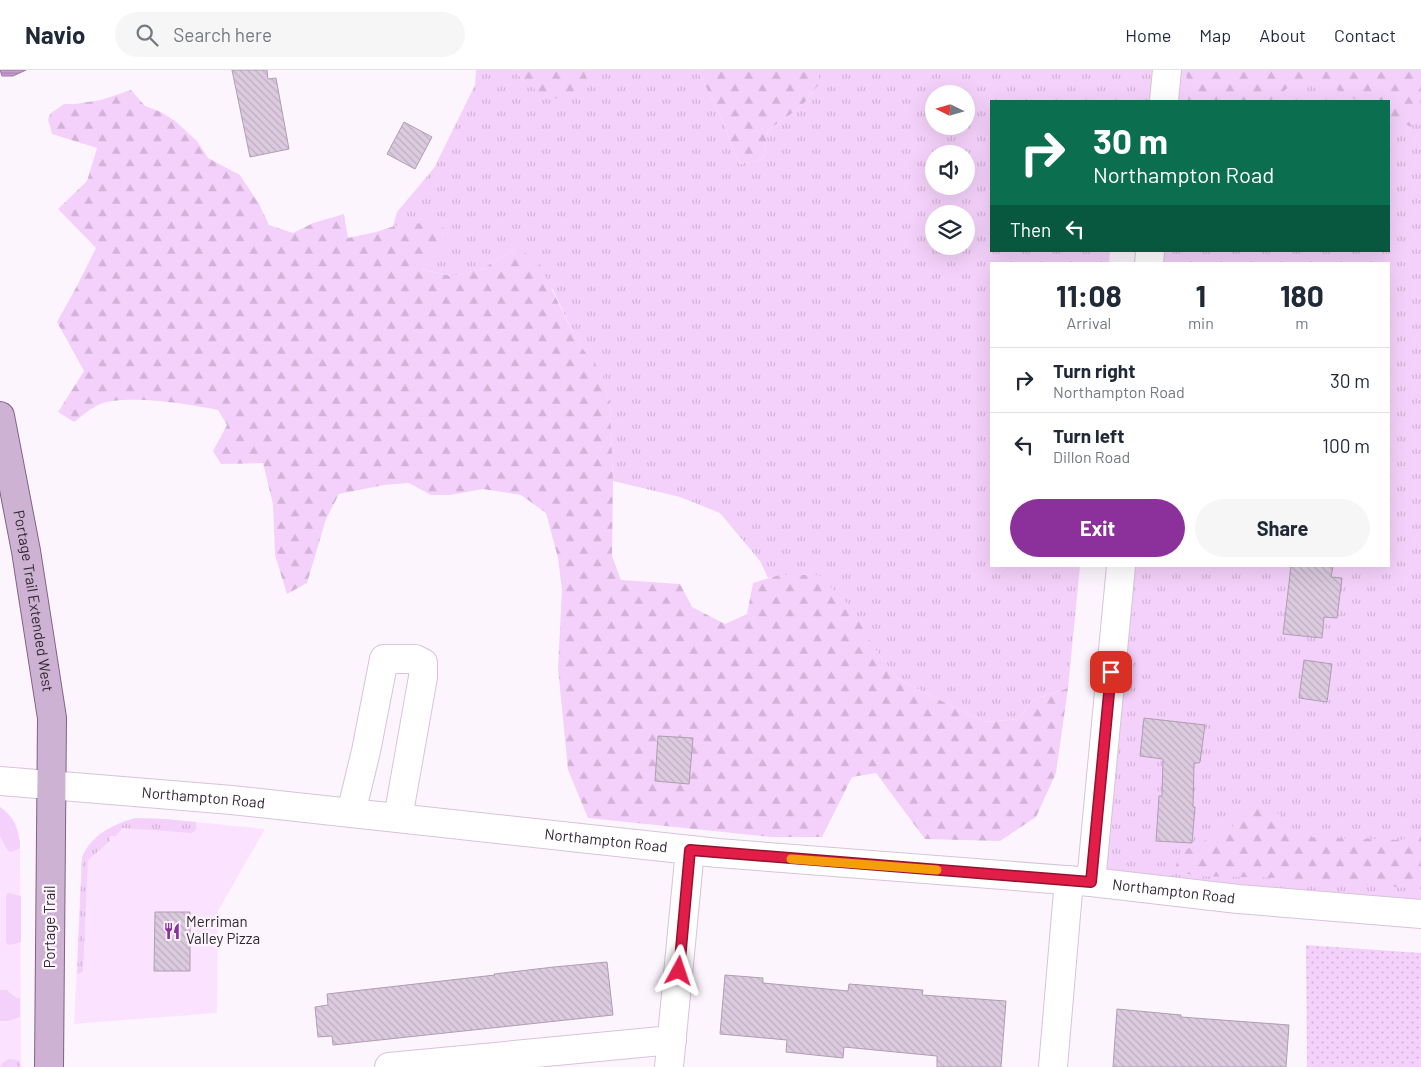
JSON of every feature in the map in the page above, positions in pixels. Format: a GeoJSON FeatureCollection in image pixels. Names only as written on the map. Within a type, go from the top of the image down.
{"type":"FeatureCollection","features":[{"type":"Feature","properties":{"kind":"main road","name":"Portage Trail Extended West"},"geometry":{"type":"LineString","coordinates":[[0,416],[26,551],[52,718],[51,786]]}},
{"type":"Feature","properties":{"kind":"main road","name":"Portage Trail"},"geometry":{"type":"LineString","coordinates":[[49,1067],[51,786]]}},
{"type":"Feature","properties":{"kind":"street"},"geometry":{"type":"LineString","coordinates":[[1164,100],[1167,70]]}},
{"type":"Feature","properties":{"kind":"street"},"geometry":{"type":"LineString","coordinates":[[1053,1067],[1059,1008],[1080,881],[1121,567]]}},
{"type":"Feature","properties":{"kind":"street"},"geometry":{"type":"LineString","coordinates":[[352,813],[384,659],[414,659],[423,663],[423,677],[398,818]]}},
{"type":"Feature","properties":{"kind":"street","name":"Northampton Road"},"geometry":{"type":"LineString","coordinates":[[0,782],[232,800],[690,850],[1080,881],[1238,899],[1421,914]]}},
{"type":"Feature","properties":{"kind":"street"},"geometry":{"type":"LineString","coordinates":[[669,1067],[690,850]]}},
{"type":"Feature","properties":{"kind":"street"},"geometry":{"type":"LineString","coordinates":[[389,1067],[672,1040]]}},
{"type":"Feature","properties":{"kind":"shaded area"},"geometry":{"type":"Polygon","coordinates":[[[0,70],[26,70],[13,76],[2,76],[0,70]]]}},
{"type":"Feature","properties":{"kind":"shaded area"},"geometry":{"type":"Polygon","coordinates":[[[0,807],[11,816],[16,824],[20,842],[21,1067],[0,1067],[0,807]]]}},
{"type":"Feature","properties":{"kind":"shaded area"},"geometry":{"type":"Polygon","coordinates":[[[136,818],[265,829],[218,911],[217,1013],[74,1024],[82,857],[88,845],[99,834],[125,821],[136,818]]]}},
{"type":"Feature","properties":{"kind":"green space"},"geometry":{"type":"Polygon","coordinates":[[[476,70],[515,70],[525,83],[589,85],[584,70],[698,70],[722,120],[739,164],[763,159],[768,130],[801,107],[819,84],[819,70],[1421,70],[1421,912],[1091,882],[1121,567],[1390,567],[1390,262],[1149,262],[1150,252],[1390,252],[1390,100],[990,100],[990,252],[1110,252],[1109,262],[990,262],[990,567],[1080,567],[1068,688],[1033,700],[1019,719],[986,722],[897,678],[874,648],[779,575],[768,578],[760,561],[720,513],[680,497],[613,481],[610,406],[602,374],[578,343],[553,290],[516,248],[482,269],[452,276],[421,269],[393,226],[397,212],[434,168],[475,85],[476,70]]]}},
{"type":"Feature","properties":{"kind":"green space"},"geometry":{"type":"Polygon","coordinates":[[[515,70],[584,70],[589,85],[552,100],[525,83],[515,70]]]}},
{"type":"Feature","properties":{"kind":"green space"},"geometry":{"type":"Polygon","coordinates":[[[698,70],[819,70],[819,84],[801,107],[768,130],[763,159],[739,164],[722,120],[698,70]]]}},
{"type":"Feature","properties":{"kind":"green space"},"geometry":{"type":"Polygon","coordinates":[[[1186,70],[1421,70],[1420,100],[1417,115],[1411,127],[1390,116],[1390,100],[1356,100],[1340,91],[1318,83],[1289,87],[1271,100],[1188,100],[1186,70]]]}},
{"type":"Feature","properties":{"kind":"green space"},"geometry":{"type":"Polygon","coordinates":[[[131,90],[145,106],[161,112],[175,121],[197,141],[208,158],[240,175],[259,204],[269,225],[293,233],[313,223],[344,214],[348,238],[376,232],[407,222],[443,226],[446,245],[421,269],[451,276],[482,269],[516,248],[537,259],[578,343],[602,373],[610,406],[613,481],[612,556],[621,580],[680,584],[692,607],[725,624],[747,614],[753,583],[779,575],[819,575],[851,607],[874,648],[897,678],[986,722],[1019,719],[1033,700],[1068,688],[1056,773],[1036,817],[1000,841],[925,839],[876,773],[852,777],[822,837],[771,837],[588,818],[568,770],[558,668],[562,590],[558,558],[546,513],[521,495],[483,489],[450,495],[431,495],[409,483],[384,485],[339,494],[326,519],[307,583],[287,594],[275,555],[273,504],[263,463],[221,464],[213,451],[227,425],[218,410],[175,403],[126,400],[100,404],[74,422],[58,412],[84,371],[57,322],[96,248],[58,209],[87,181],[97,148],[52,134],[48,119],[51,113],[64,104],[101,100],[131,90]]]}},
{"type":"Feature","properties":{"kind":"green space"},"geometry":{"type":"Polygon","coordinates":[[[1254,805],[1282,815],[1295,837],[1403,840],[1421,828],[1421,889],[1282,878],[1193,876],[1175,868],[1181,852],[1230,829],[1254,805]]]}},
{"type":"Feature","properties":{"kind":"green space"},"geometry":{"type":"Polygon","coordinates":[[[0,807],[9,815],[19,836],[20,848],[11,852],[8,851],[0,836],[0,807]]]}},
{"type":"Feature","properties":{"kind":"green space"},"geometry":{"type":"Polygon","coordinates":[[[136,818],[196,822],[196,830],[192,833],[122,828],[116,836],[110,836],[110,841],[88,860],[83,972],[77,974],[82,857],[86,849],[104,831],[136,818]]]}},
{"type":"Feature","properties":{"kind":"green space"},"geometry":{"type":"Polygon","coordinates":[[[8,893],[21,896],[21,942],[10,945],[6,943],[6,896],[8,893]]]}},
{"type":"Feature","properties":{"kind":"green space"},"geometry":{"type":"Polygon","coordinates":[[[1306,945],[1421,953],[1421,1067],[1307,1067],[1306,945]]]}},
{"type":"Feature","properties":{"kind":"green space"},"geometry":{"type":"Polygon","coordinates":[[[0,990],[7,990],[16,998],[20,998],[20,1017],[8,1021],[0,1021],[0,990]]]}},
{"type":"Feature","properties":{"kind":"green space"},"geometry":{"type":"Polygon","coordinates":[[[9,1059],[19,1060],[21,1067],[0,1067],[2,1063],[9,1059]]]}},
{"type":"Feature","properties":{"kind":"building"},"geometry":{"type":"Polygon","coordinates":[[[232,70],[267,70],[268,79],[276,78],[289,149],[250,157],[232,70]]]}},
{"type":"Feature","properties":{"kind":"building"},"geometry":{"type":"Polygon","coordinates":[[[404,122],[432,137],[415,169],[387,154],[404,122]]]}},
{"type":"Feature","properties":{"kind":"building"},"geometry":{"type":"Polygon","coordinates":[[[1291,567],[1333,567],[1331,577],[1342,578],[1337,618],[1324,617],[1322,638],[1283,634],[1291,567]]]}},
{"type":"Feature","properties":{"kind":"building"},"geometry":{"type":"Polygon","coordinates":[[[1304,660],[1332,664],[1327,702],[1299,698],[1304,660]]]}},
{"type":"Feature","properties":{"kind":"building"},"geometry":{"type":"Polygon","coordinates":[[[1144,718],[1205,725],[1200,762],[1194,763],[1193,807],[1195,807],[1192,843],[1156,841],[1159,796],[1162,796],[1163,759],[1140,756],[1144,718]]]}},
{"type":"Feature","properties":{"kind":"building"},"geometry":{"type":"Polygon","coordinates":[[[658,736],[693,738],[689,784],[655,781],[658,736]]]}},
{"type":"Feature","properties":{"kind":"building","name":"Merriman Valley Pizza"},"geometry":{"type":"Polygon","coordinates":[[[155,912],[190,912],[190,971],[154,971],[155,912]]]}},
{"type":"Feature","properties":{"kind":"building"},"geometry":{"type":"Polygon","coordinates":[[[607,962],[613,1015],[333,1045],[332,1036],[318,1037],[315,1007],[328,1005],[327,994],[607,962]]]}},
{"type":"Feature","properties":{"kind":"building"},"geometry":{"type":"Polygon","coordinates":[[[725,975],[763,978],[763,983],[848,991],[849,984],[923,990],[922,995],[1006,1001],[1001,1067],[937,1067],[937,1056],[844,1047],[843,1058],[786,1052],[787,1040],[720,1034],[725,975]]]}},
{"type":"Feature","properties":{"kind":"building"},"geometry":{"type":"Polygon","coordinates":[[[1117,1009],[1181,1015],[1181,1017],[1289,1025],[1286,1067],[1113,1067],[1117,1009]]]}},
{"type":"Feature","properties":{"kind":"slow traffic"},"geometry":{"type":"LineString","coordinates":[[791,859],[937,870]]}},
{"type":"Feature","properties":{"kind":"place","name":"Merriman Valley Pizza"},"geometry":{"type":"Point","coordinates":[172,931]}},
{"type":"Feature","properties":{"kind":"route"},"geometry":{"type":"LineString","coordinates":[[679,971],[690,850],[1091,882],[1111,672]]}}]}
